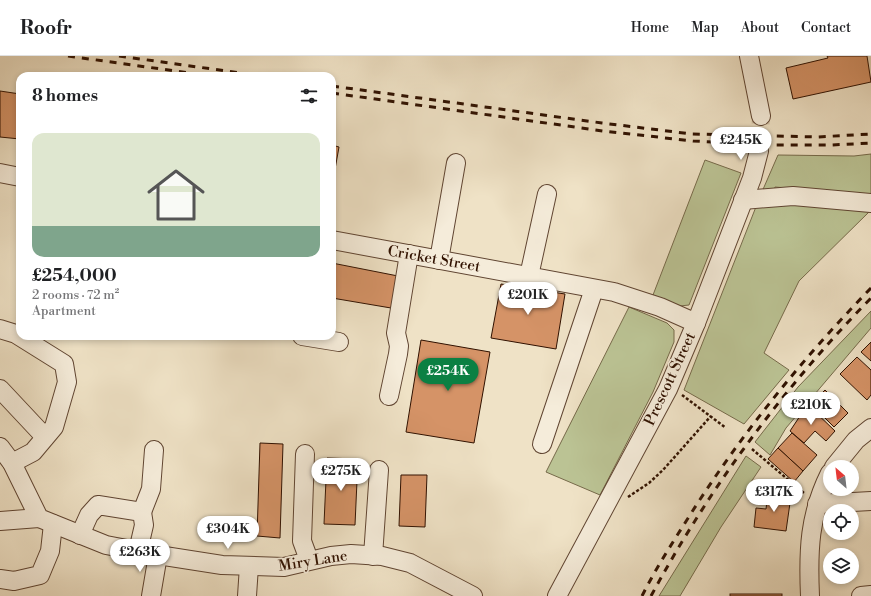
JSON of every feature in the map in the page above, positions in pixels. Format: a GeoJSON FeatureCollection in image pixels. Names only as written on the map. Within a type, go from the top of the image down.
{"type":"FeatureCollection","features":[{"type":"Feature","properties":{"kind":"street"},"geometry":{"type":"LineString","coordinates":[[749,56],[761,116]]}},
{"type":"Feature","properties":{"kind":"street","name":"Prescott Street"},"geometry":{"type":"LineString","coordinates":[[557,596],[609,502],[668,389],[696,323],[752,178],[758,151]]}},
{"type":"Feature","properties":{"kind":"street"},"geometry":{"type":"LineString","coordinates":[[439,260],[456,163]]}},
{"type":"Feature","properties":{"kind":"street"},"geometry":{"type":"LineString","coordinates":[[0,173],[16,176]]}},
{"type":"Feature","properties":{"kind":"street"},"geometry":{"type":"LineString","coordinates":[[529,276],[547,194]]}},
{"type":"Feature","properties":{"kind":"street"},"geometry":{"type":"LineString","coordinates":[[743,200],[793,196],[871,203]]}},
{"type":"Feature","properties":{"kind":"street","name":"Cricket Street"},"geometry":{"type":"LineString","coordinates":[[336,241],[614,292],[660,307],[696,323]]}},
{"type":"Feature","properties":{"kind":"street"},"geometry":{"type":"LineString","coordinates":[[389,396],[398,354],[399,346],[396,333],[409,254]]}},
{"type":"Feature","properties":{"kind":"street"},"geometry":{"type":"LineString","coordinates":[[542,444],[594,288]]}},
{"type":"Feature","properties":{"kind":"street"},"geometry":{"type":"LineString","coordinates":[[0,329],[16,334]]}},
{"type":"Feature","properties":{"kind":"street"},"geometry":{"type":"LineString","coordinates":[[12,463],[33,452],[54,427],[67,382],[64,364],[26,340]]}},
{"type":"Feature","properties":{"kind":"street"},"geometry":{"type":"LineString","coordinates":[[327,340],[339,342]]}},
{"type":"Feature","properties":{"kind":"street"},"geometry":{"type":"LineString","coordinates":[[0,389],[45,437]]}},
{"type":"Feature","properties":{"kind":"street"},"geometry":{"type":"LineString","coordinates":[[840,460],[856,440],[871,428]]}},
{"type":"Feature","properties":{"kind":"street"},"geometry":{"type":"LineString","coordinates":[[0,447],[12,463],[46,521],[50,551],[40,575],[14,581],[0,580]]}},
{"type":"Feature","properties":{"kind":"street"},"geometry":{"type":"LineString","coordinates":[[138,551],[144,525],[142,512],[151,489],[154,450]]}},
{"type":"Feature","properties":{"kind":"street"},"geometry":{"type":"LineString","coordinates":[[305,454],[302,541],[309,560]]}},
{"type":"Feature","properties":{"kind":"street"},"geometry":{"type":"LineString","coordinates":[[373,556],[379,470]]}},
{"type":"Feature","properties":{"kind":"street"},"geometry":{"type":"LineString","coordinates":[[810,596],[809,542],[817,504],[823,490]]}},
{"type":"Feature","properties":{"kind":"street"},"geometry":{"type":"LineString","coordinates":[[817,504],[871,501]]}},
{"type":"Feature","properties":{"kind":"street"},"geometry":{"type":"LineString","coordinates":[[80,535],[89,515],[98,505],[142,512]]}},
{"type":"Feature","properties":{"kind":"street"},"geometry":{"type":"LineString","coordinates":[[0,521],[46,521]]}},
{"type":"Feature","properties":{"kind":"street","name":"Miry Lane"},"geometry":{"type":"LineString","coordinates":[[46,521],[106,545],[158,556],[222,565],[284,567],[309,560],[351,554],[373,556],[410,563],[474,596]]}},
{"type":"Feature","properties":{"kind":"street"},"geometry":{"type":"LineString","coordinates":[[151,596],[158,556]]}},
{"type":"Feature","properties":{"kind":"street"},"geometry":{"type":"LineString","coordinates":[[247,596],[249,566]]}},
{"type":"Feature","properties":{"kind":"street"},"geometry":{"type":"LineString","coordinates":[[861,596],[871,595]]}},
{"type":"Feature","properties":{"kind":"path"},"geometry":{"type":"LineString","coordinates":[[668,389],[683,396],[726,428]]}},
{"type":"Feature","properties":{"kind":"path"},"geometry":{"type":"LineString","coordinates":[[609,502],[624,499],[649,483],[711,416]]}},
{"type":"Feature","properties":{"kind":"path"},"geometry":{"type":"LineString","coordinates":[[752,449],[817,504]]}},
{"type":"Feature","properties":{"kind":"green space"},"geometry":{"type":"Polygon","coordinates":[[[871,154],[871,195],[775,187],[770,205],[794,200],[871,210],[799,281],[764,353],[789,370],[744,424],[684,390],[761,194],[778,155],[854,156],[871,154]]]}},
{"type":"Feature","properties":{"kind":"green space"},"geometry":{"type":"Polygon","coordinates":[[[705,160],[741,173],[689,305],[680,306],[653,295],[705,160]]]}},
{"type":"Feature","properties":{"kind":"green space"},"geometry":{"type":"Polygon","coordinates":[[[629,307],[667,323],[674,330],[674,342],[653,392],[600,495],[546,472],[629,307]]]}},
{"type":"Feature","properties":{"kind":"green space"},"geometry":{"type":"Polygon","coordinates":[[[871,311],[871,328],[786,428],[770,455],[755,442],[798,387],[871,311]]]}},
{"type":"Feature","properties":{"kind":"green space"},"geometry":{"type":"Polygon","coordinates":[[[746,456],[761,467],[721,527],[680,596],[659,596],[746,456]]]}},
{"type":"Feature","properties":{"kind":"building"},"geometry":{"type":"Polygon","coordinates":[[[827,56],[867,56],[871,82],[793,99],[786,68],[828,58],[827,56]]]}},
{"type":"Feature","properties":{"kind":"building"},"geometry":{"type":"Polygon","coordinates":[[[0,91],[16,93],[16,139],[0,137],[0,91]]]}},
{"type":"Feature","properties":{"kind":"building"},"geometry":{"type":"Polygon","coordinates":[[[336,146],[339,147],[336,164],[336,146]]]}},
{"type":"Feature","properties":{"kind":"building"},"geometry":{"type":"Polygon","coordinates":[[[336,264],[398,276],[391,308],[336,299],[336,264]]]}},
{"type":"Feature","properties":{"kind":"building"},"geometry":{"type":"Polygon","coordinates":[[[501,284],[565,294],[556,349],[491,338],[501,284]]]}},
{"type":"Feature","properties":{"kind":"building"},"geometry":{"type":"Polygon","coordinates":[[[421,340],[490,352],[474,443],[406,432],[421,340]]]}},
{"type":"Feature","properties":{"kind":"building"},"geometry":{"type":"Polygon","coordinates":[[[871,342],[871,361],[861,352],[871,342]]]}},
{"type":"Feature","properties":{"kind":"building"},"geometry":{"type":"Polygon","coordinates":[[[857,357],[871,370],[871,395],[867,400],[840,374],[857,357]]]}},
{"type":"Feature","properties":{"kind":"building"},"geometry":{"type":"Polygon","coordinates":[[[825,390],[848,413],[834,427],[811,404],[825,390]]]}},
{"type":"Feature","properties":{"kind":"building"},"geometry":{"type":"Polygon","coordinates":[[[810,407],[835,431],[826,441],[815,431],[804,443],[790,431],[800,416],[810,407]]]}},
{"type":"Feature","properties":{"kind":"building"},"geometry":{"type":"Polygon","coordinates":[[[792,433],[817,455],[803,471],[778,448],[792,433]]]}},
{"type":"Feature","properties":{"kind":"building"},"geometry":{"type":"Polygon","coordinates":[[[260,443],[283,444],[280,538],[257,536],[260,443]]]}},
{"type":"Feature","properties":{"kind":"building"},"geometry":{"type":"Polygon","coordinates":[[[778,448],[803,471],[794,482],[768,459],[778,448]]]}},
{"type":"Feature","properties":{"kind":"building"},"geometry":{"type":"Polygon","coordinates":[[[327,458],[358,459],[355,525],[324,524],[327,458]]]}},
{"type":"Feature","properties":{"kind":"building"},"geometry":{"type":"Polygon","coordinates":[[[401,475],[427,475],[425,527],[399,526],[401,475]]]}},
{"type":"Feature","properties":{"kind":"building"},"geometry":{"type":"Polygon","coordinates":[[[768,493],[791,496],[786,531],[754,527],[756,508],[766,509],[768,493]]]}},
{"type":"Feature","properties":{"kind":"building"},"geometry":{"type":"Polygon","coordinates":[[[730,594],[782,594],[782,596],[730,596],[730,594]]]}},
{"type":"Feature","properties":{"kind":"tunnel"},"geometry":{"type":"LineString","coordinates":[[759,151],[761,116]]}},
{"type":"Feature","properties":{"kind":"railway"},"geometry":{"type":"LineString","coordinates":[[68,56],[182,72]]}},
{"type":"Feature","properties":{"kind":"railway"},"geometry":{"type":"LineString","coordinates":[[119,56],[233,72]]}},
{"type":"Feature","properties":{"kind":"railway"},"geometry":{"type":"LineString","coordinates":[[336,87],[692,134],[817,137],[871,134]]}},
{"type":"Feature","properties":{"kind":"railway"},"geometry":{"type":"LineString","coordinates":[[336,94],[603,131],[693,141],[769,145],[832,145],[871,143]]}},
{"type":"Feature","properties":{"kind":"railway"},"geometry":{"type":"LineString","coordinates":[[642,596],[690,515],[752,426],[821,341],[871,288]]}},
{"type":"Feature","properties":{"kind":"railway"},"geometry":{"type":"LineString","coordinates":[[651,596],[698,516],[750,440],[808,367],[871,298]]}}]}
